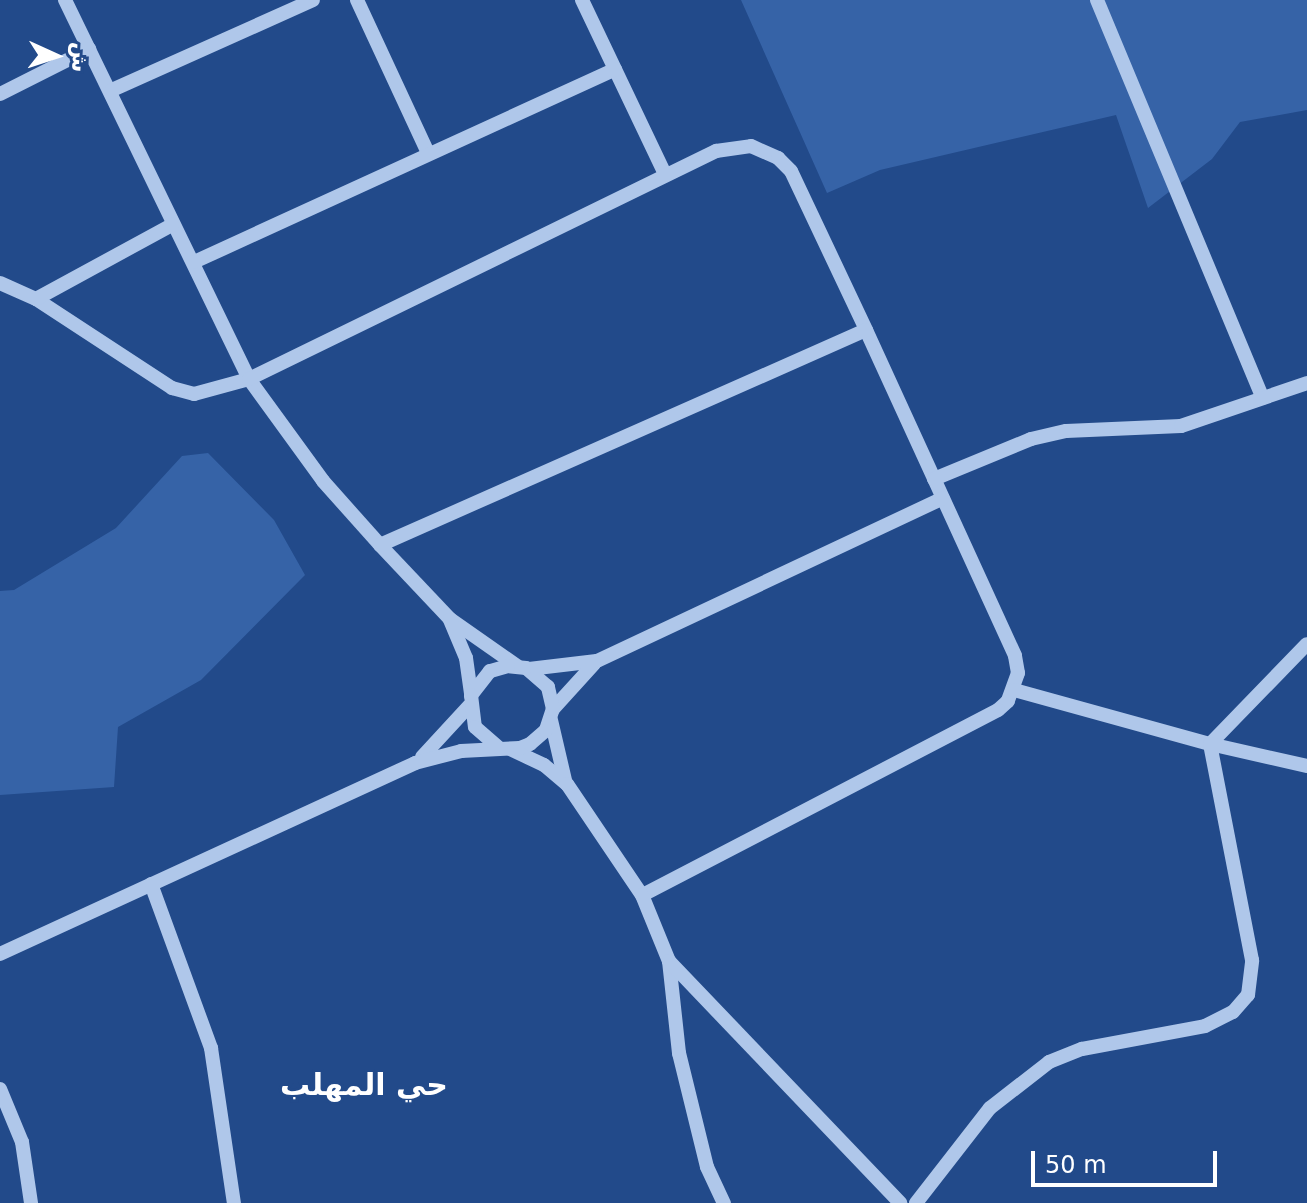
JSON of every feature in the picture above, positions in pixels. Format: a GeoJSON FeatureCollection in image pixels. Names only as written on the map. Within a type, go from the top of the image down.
{"type":"FeatureCollection","features":[{"type":"Feature","properties":{"kind":"street"},"geometry":{"type":"LineString","coordinates":[[65,0],[112,90],[172,225],[194,262],[249,379],[323,481],[450,619],[548,687],[567,784]]}},
{"type":"Feature","properties":{"kind":"street"},"geometry":{"type":"LineString","coordinates":[[112,90],[313,0]]}},
{"type":"Feature","properties":{"kind":"street"},"geometry":{"type":"LineString","coordinates":[[357,0],[428,153]]}},
{"type":"Feature","properties":{"kind":"street"},"geometry":{"type":"LineString","coordinates":[[582,0],[664,172]]}},
{"type":"Feature","properties":{"kind":"street"},"geometry":{"type":"LineString","coordinates":[[1097,0],[1263,398]]}},
{"type":"Feature","properties":{"kind":"street"},"geometry":{"type":"LineString","coordinates":[[0,94],[89,49]]}},
{"type":"Feature","properties":{"kind":"street"},"geometry":{"type":"LineString","coordinates":[[194,262],[615,69]]}},
{"type":"Feature","properties":{"kind":"street"},"geometry":{"type":"LineString","coordinates":[[0,283],[36,299],[172,388],[194,394],[249,379],[664,172],[734,146],[765,149],[778,158],[791,171],[1015,656],[1014,690],[998,710],[642,895]]}},
{"type":"Feature","properties":{"kind":"street"},"geometry":{"type":"LineString","coordinates":[[36,299],[172,225]]}},
{"type":"Feature","properties":{"kind":"street"},"geometry":{"type":"LineString","coordinates":[[380,545],[866,330]]}},
{"type":"Feature","properties":{"kind":"street"},"geometry":{"type":"LineString","coordinates":[[934,479],[1031,439],[1066,431],[1181,426],[1307,383]]}},
{"type":"Feature","properties":{"kind":"street"},"geometry":{"type":"LineString","coordinates":[[415,763],[470,701],[490,671],[522,667],[559,669],[597,661],[943,498]]}},
{"type":"Feature","properties":{"kind":"street"},"geometry":{"type":"LineString","coordinates":[[450,619],[466,658],[470,701],[481,736],[544,765],[567,784],[642,895],[669,961],[679,1053],[707,1167],[724,1203]]}},
{"type":"Feature","properties":{"kind":"street"},"geometry":{"type":"LineString","coordinates":[[1210,744],[1307,644]]}},
{"type":"Feature","properties":{"kind":"street"},"geometry":{"type":"LineString","coordinates":[[0,954],[415,763],[504,748],[539,738],[552,714],[597,661]]}},
{"type":"Feature","properties":{"kind":"street"},"geometry":{"type":"LineString","coordinates":[[1014,690],[1210,744],[1307,766]]}},
{"type":"Feature","properties":{"kind":"street"},"geometry":{"type":"LineString","coordinates":[[916,1203],[990,1108],[1049,1062],[1082,1049],[1205,1026],[1233,1012],[1248,995],[1252,960],[1210,744]]}},
{"type":"Feature","properties":{"kind":"street"},"geometry":{"type":"LineString","coordinates":[[151,884],[211,1048],[234,1203]]}},
{"type":"Feature","properties":{"kind":"street"},"geometry":{"type":"LineString","coordinates":[[669,961],[900,1203]]}},
{"type":"Feature","properties":{"kind":"street"},"geometry":{"type":"LineString","coordinates":[[0,1089],[22,1142],[31,1203]]}},
{"type":"Feature","properties":{"kind":"shaded area"},"geometry":{"type":"Polygon","coordinates":[[[741,0],[1307,0],[1307,110],[1240,122],[1212,159],[1148,208],[1116,115],[880,170],[827,193],[741,0]]]}},
{"type":"Feature","properties":{"kind":"shaded area"},"geometry":{"type":"Polygon","coordinates":[[[208,453],[274,520],[305,575],[201,680],[118,727],[114,787],[0,795],[0,591],[14,590],[116,528],[182,456],[208,453]]]}},
{"type":"Feature","properties":{"kind":"district","name":"حي المهلب"},"geometry":{"type":"Point","coordinates":[364,1085]}}]}
